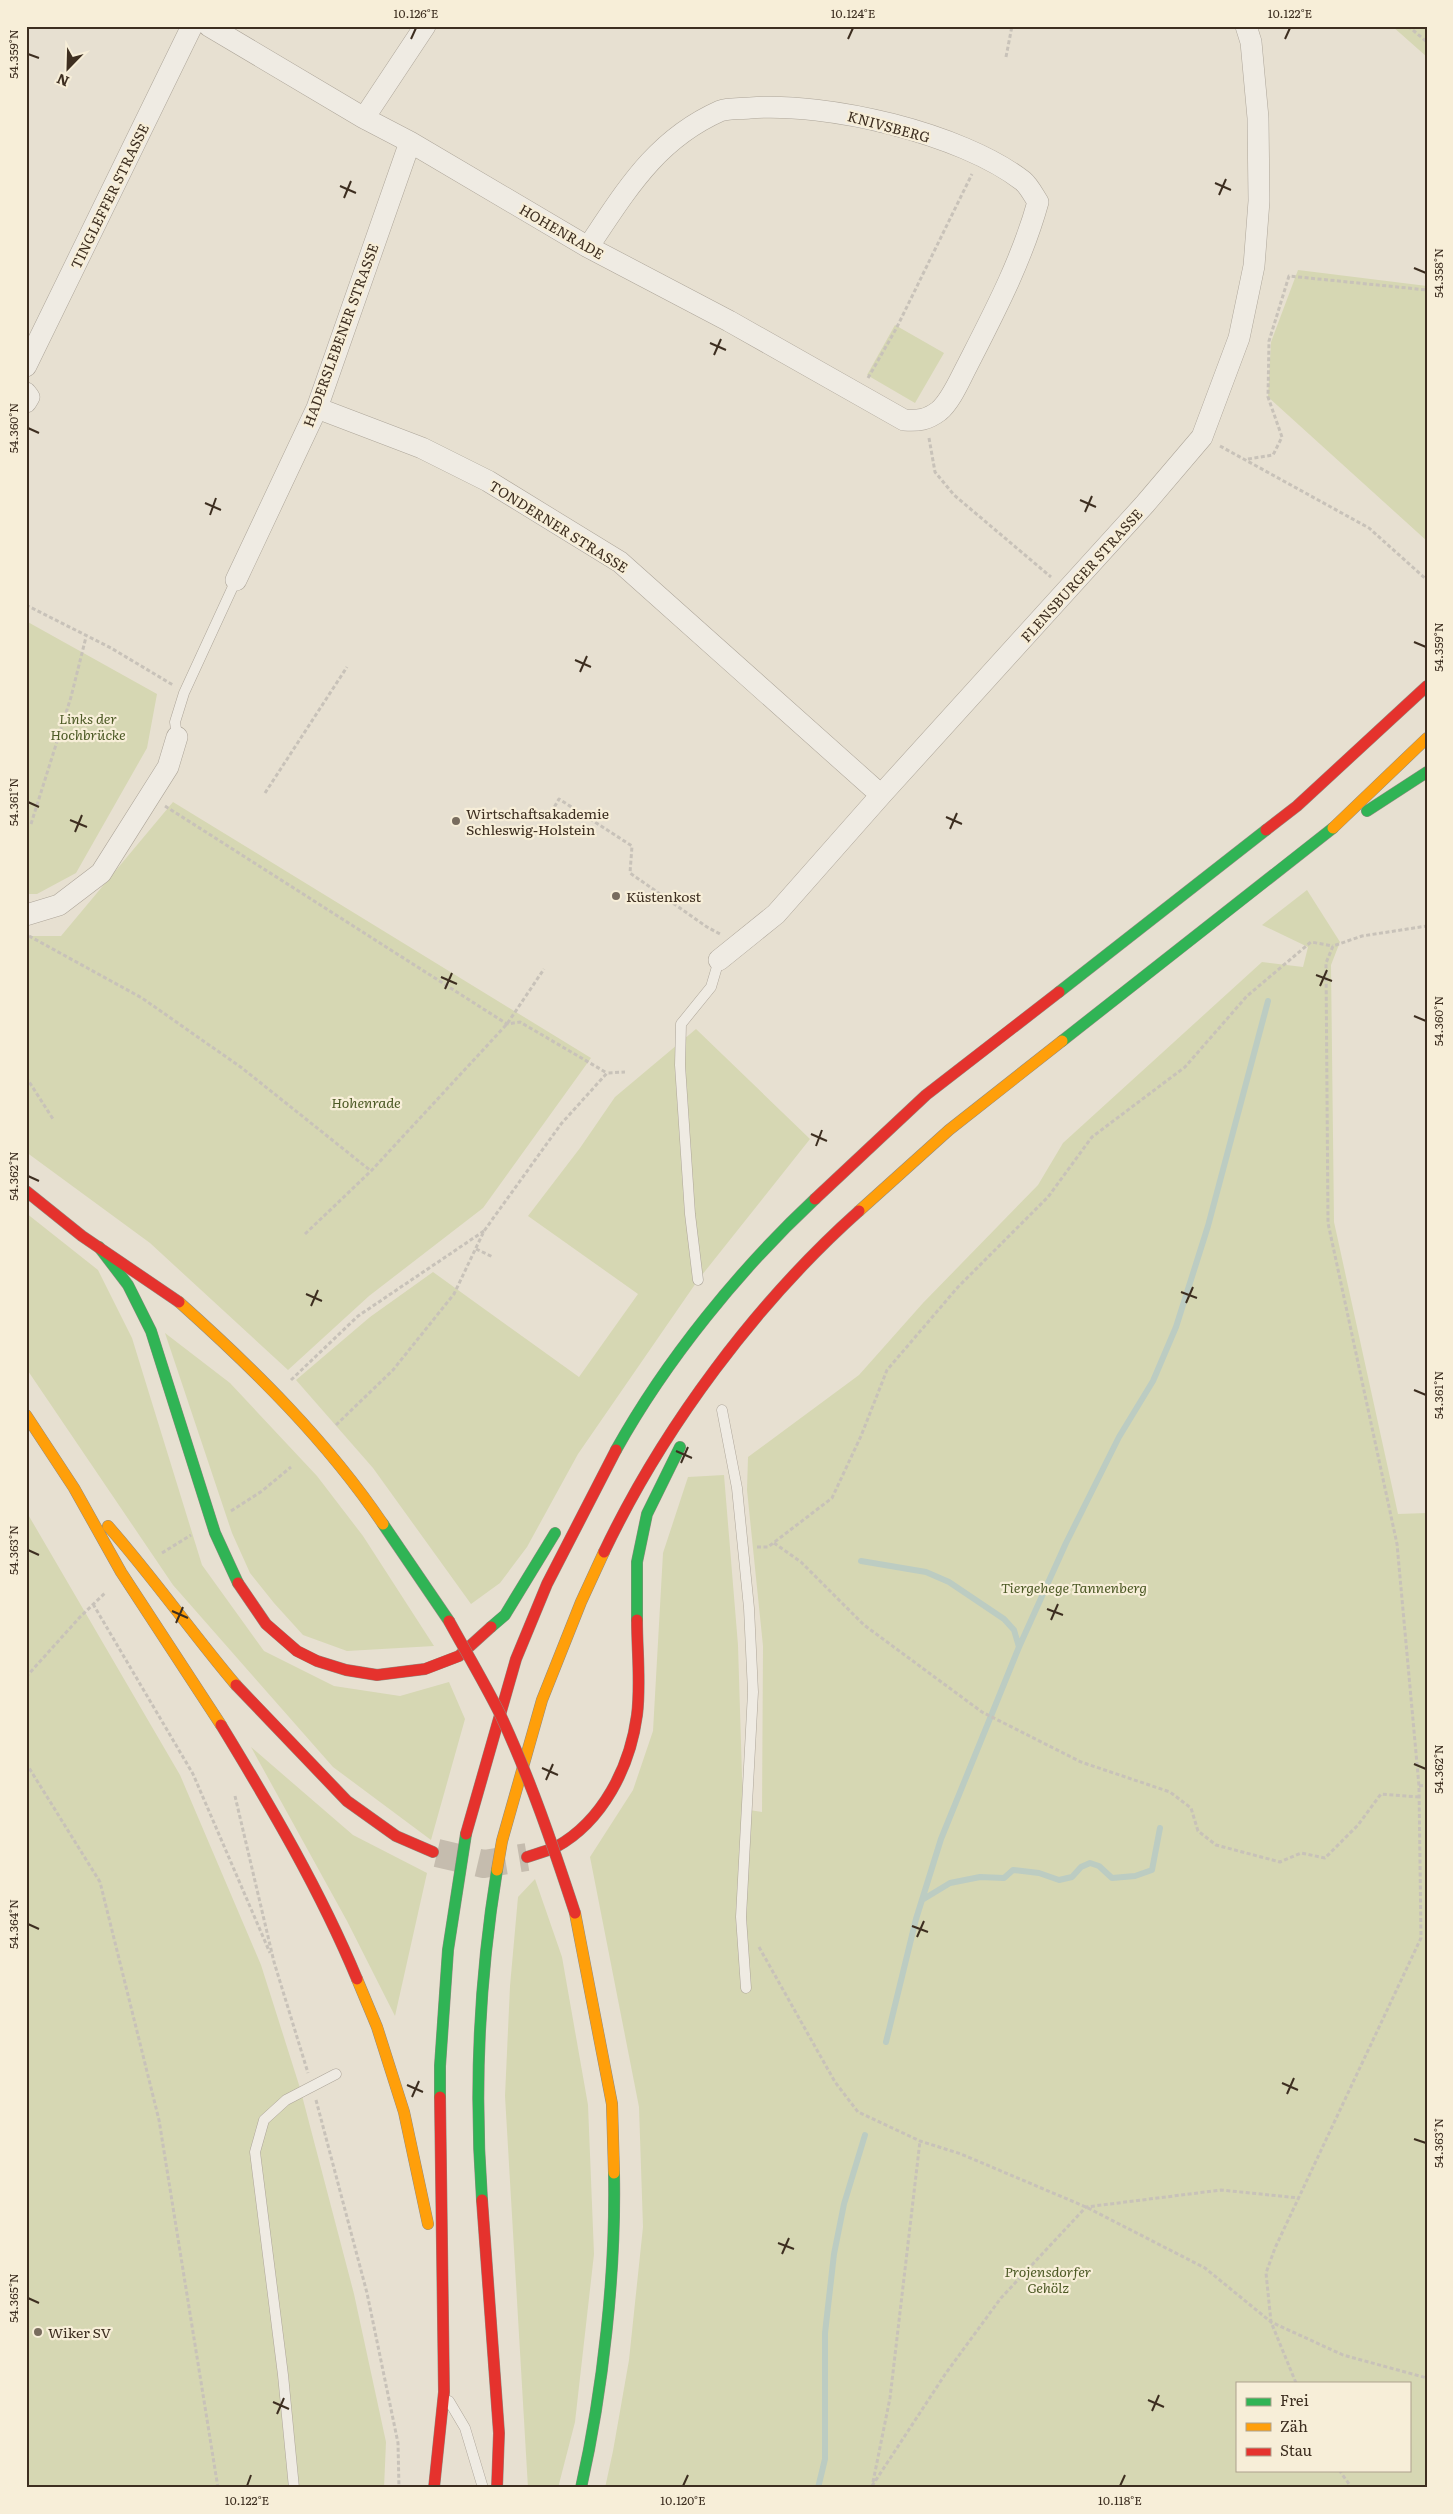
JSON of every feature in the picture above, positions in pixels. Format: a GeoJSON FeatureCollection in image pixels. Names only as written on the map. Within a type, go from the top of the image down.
{"type":"FeatureCollection","features":[{"type":"Feature","properties":{"kind":"highway"},"geometry":{"type":"LineString","coordinates":[[434,2488],[444,2392],[441,2292],[440,2066],[448,1950],[463,1843],[516,1660],[547,1584],[592,1492],[632,1421],[693,1335],[737,1279],[805,1208],[926,1095],[1297,806],[1427,686]]}},
{"type":"Feature","properties":{"kind":"highway"},"geometry":{"type":"LineString","coordinates":[[498,2488],[499,2433],[480,2174],[477,2062],[486,1938],[502,1841],[542,1700],[581,1602],[622,1515],[663,1443],[724,1360],[762,1311],[826,1240],[949,1130],[1326,834],[1427,738]]}},
{"type":"Feature","properties":{"kind":"highway"},"geometry":{"type":"LineString","coordinates":[[1326,834],[1363,814],[1427,772]]}},
{"type":"Feature","properties":{"kind":"highway"},"geometry":{"type":"LineString","coordinates":[[26,1191],[99,1247],[175,1298],[235,1352],[337,1461],[362,1493],[449,1621],[486,1688],[531,1789],[560,1866],[575,1913],[612,2104],[615,2220],[603,2352],[590,2447],[581,2488]]}},
{"type":"Feature","properties":{"kind":"highway"},"geometry":{"type":"LineString","coordinates":[[99,1247],[128,1285],[152,1332],[222,1552],[235,1579],[266,1624],[297,1651],[317,1661],[346,1670],[377,1675],[425,1669],[459,1656],[505,1615],[558,1527],[592,1492]]}},
{"type":"Feature","properties":{"kind":"highway"},"geometry":{"type":"LineString","coordinates":[[694,1419],[724,1360]]}},
{"type":"Feature","properties":{"kind":"highway"},"geometry":{"type":"LineString","coordinates":[[26,1415],[74,1488],[121,1572],[203,1695],[265,1797],[334,1923],[377,2027],[404,2112],[441,2292]]}},
{"type":"Feature","properties":{"kind":"highway"},"geometry":{"type":"LineString","coordinates":[[527,1857],[555,1847],[581,1829],[608,1798],[630,1750],[637,1714],[637,1562],[647,1514],[686,1436]]}},
{"type":"Feature","properties":{"kind":"highway"},"geometry":{"type":"LineString","coordinates":[[74,1488],[139,1561],[185,1624],[238,1688],[303,1757],[355,1807],[396,1836],[433,1852]]}},
{"type":"Feature","properties":{"kind":"street","name":"TINGLEFFER STRASSE"},"geometry":{"type":"LineString","coordinates":[[26,366],[192,26]]}},
{"type":"Feature","properties":{"kind":"street","name":"HOHENRADE"},"geometry":{"type":"LineString","coordinates":[[209,26],[588,247],[729,321],[904,420],[921,422]]}},
{"type":"Feature","properties":{"kind":"street"},"geometry":{"type":"LineString","coordinates":[[364,118],[425,26]]}},
{"type":"Feature","properties":{"kind":"street","name":"FLENSBURGER STRASSE"},"geometry":{"type":"LineString","coordinates":[[719,960],[776,914],[881,795],[1145,504],[1202,437],[1228,372],[1239,338],[1254,266],[1259,201],[1258,118],[1251,42],[1246,26]]}},
{"type":"Feature","properties":{"kind":"street","name":"KNIVSBERG"},"geometry":{"type":"LineString","coordinates":[[588,247],[637,175],[656,154],[686,129],[722,110],[772,106],[852,115],[917,131],[979,156],[1025,182],[1038,202],[1028,238],[994,314],[957,385],[941,410],[921,422]]}},
{"type":"Feature","properties":{"kind":"street","name":"HADERSLEBENER STRASSE"},"geometry":{"type":"LineString","coordinates":[[236,580],[317,408],[410,142]]}},
{"type":"Feature","properties":{"kind":"street"},"geometry":{"type":"LineString","coordinates":[[26,393],[29,397],[26,402]]}},
{"type":"Feature","properties":{"kind":"street","name":"TONDERNER STRASSE"},"geometry":{"type":"LineString","coordinates":[[317,408],[422,448],[488,481],[620,562],[881,795]]}},
{"type":"Feature","properties":{"kind":"street"},"geometry":{"type":"LineString","coordinates":[[26,914],[59,905],[101,873],[168,767],[177,737]]}},
{"type":"Feature","properties":{"kind":"lane"},"geometry":{"type":"LineString","coordinates":[[177,737],[175,722],[184,693],[236,580]]}},
{"type":"Feature","properties":{"kind":"lane","name":"FLENSBURGER STRASSE"},"geometry":{"type":"LineString","coordinates":[[698,1280],[689,1194],[680,1065],[681,1024],[712,987],[719,960]]}},
{"type":"Feature","properties":{"kind":"lane"},"geometry":{"type":"LineString","coordinates":[[722,1410],[737,1488],[749,1608],[753,1692],[742,1917],[746,1988]]}},
{"type":"Feature","properties":{"kind":"lane"},"geometry":{"type":"LineString","coordinates":[[294,2488],[283,2375],[255,2152],[264,2120],[286,2100],[336,2074]]}},
{"type":"Feature","properties":{"kind":"lane"},"geometry":{"type":"LineString","coordinates":[[444,2392],[465,2428],[483,2488]]}},
{"type":"Feature","properties":{"kind":"path"},"geometry":{"type":"LineString","coordinates":[[1006,57],[1012,26]]}},
{"type":"Feature","properties":{"kind":"path"},"geometry":{"type":"LineString","coordinates":[[1408,26],[1427,42]]}},
{"type":"Feature","properties":{"kind":"path"},"geometry":{"type":"LineString","coordinates":[[859,394],[896,329],[979,156]]}},
{"type":"Feature","properties":{"kind":"path"},"geometry":{"type":"LineString","coordinates":[[1248,459],[1273,455],[1282,437],[1268,397],[1269,341],[1289,276],[1427,290]]}},
{"type":"Feature","properties":{"kind":"path"},"geometry":{"type":"LineString","coordinates":[[921,422],[932,445],[935,472],[954,495],[1037,565]]}},
{"type":"Feature","properties":{"kind":"path"},"geometry":{"type":"LineString","coordinates":[[1202,437],[1248,459],[1369,528],[1426,580]]}},
{"type":"Feature","properties":{"kind":"path"},"geometry":{"type":"LineString","coordinates":[[26,605],[143,666],[184,693]]}},
{"type":"Feature","properties":{"kind":"path"},"geometry":{"type":"LineString","coordinates":[[31,824],[71,697],[86,637]]}},
{"type":"Feature","properties":{"kind":"path"},"geometry":{"type":"LineString","coordinates":[[265,792],[347,667]]}},
{"type":"Feature","properties":{"kind":"path"},"geometry":{"type":"LineString","coordinates":[[149,796],[507,1024],[520,1022],[607,1073],[625,1072]]}},
{"type":"Feature","properties":{"kind":"path"},"geometry":{"type":"LineString","coordinates":[[548,818],[559,799],[632,846],[630,873],[707,928],[739,944]]}},
{"type":"Feature","properties":{"kind":"path"},"geometry":{"type":"LineString","coordinates":[[743,1547],[768,1547],[832,1498],[862,1436],[887,1370],[958,1287],[1048,1197],[1092,1137],[1185,1067],[1247,996],[1311,942],[1333,946],[1362,936],[1427,926]]}},
{"type":"Feature","properties":{"kind":"path"},"geometry":{"type":"LineString","coordinates":[[26,935],[142,998],[242,1068],[370,1171]]}},
{"type":"Feature","properties":{"kind":"path"},"geometry":{"type":"LineString","coordinates":[[1296,2382],[1271,2322],[1266,2273],[1298,2198],[1421,1938],[1419,1786],[1396,1544],[1328,1223],[1326,963],[1333,946]]}},
{"type":"Feature","properties":{"kind":"path"},"geometry":{"type":"LineString","coordinates":[[304,1234],[370,1171],[507,1024],[544,969]]}},
{"type":"Feature","properties":{"kind":"path"},"geometry":{"type":"LineString","coordinates":[[336,1426],[393,1370],[454,1294],[484,1231],[560,1124],[607,1073]]}},
{"type":"Feature","properties":{"kind":"path"},"geometry":{"type":"LineString","coordinates":[[26,1078],[54,1119]]}},
{"type":"Feature","properties":{"kind":"path"},"geometry":{"type":"LineString","coordinates":[[288,1382],[358,1316],[484,1231]]}},
{"type":"Feature","properties":{"kind":"path"},"geometry":{"type":"LineString","coordinates":[[476,1249],[493,1256]]}},
{"type":"Feature","properties":{"kind":"path"},"geometry":{"type":"LineString","coordinates":[[224,1515],[262,1491],[291,1467]]}},
{"type":"Feature","properties":{"kind":"path"},"geometry":{"type":"LineString","coordinates":[[155,1557],[199,1531]]}},
{"type":"Feature","properties":{"kind":"path"},"geometry":{"type":"LineString","coordinates":[[774,1543],[801,1562],[864,1625],[982,1712],[1081,1762],[1170,1792],[1191,1808],[1198,1831],[1216,1845],[1280,1862],[1301,1853],[1325,1858],[1358,1825],[1381,1794],[1419,1797]]}},
{"type":"Feature","properties":{"kind":"path"},"geometry":{"type":"LineString","coordinates":[[26,1677],[93,1604],[110,1589]]}},
{"type":"Feature","properties":{"kind":"path"},"geometry":{"type":"LineString","coordinates":[[93,1604],[193,1774],[274,1962],[312,2087],[367,2293],[398,2443],[399,2488]]}},
{"type":"Feature","properties":{"kind":"path"},"geometry":{"type":"LineString","coordinates":[[26,1763],[100,1882],[158,2120],[218,2488]]}},
{"type":"Feature","properties":{"kind":"path"},"geometry":{"type":"LineString","coordinates":[[1419,1786],[1427,1785]]}},
{"type":"Feature","properties":{"kind":"path"},"geometry":{"type":"LineString","coordinates":[[742,1917],[835,2082],[858,2112],[920,2141],[961,2154],[1086,2208],[1205,2268],[1271,2322],[1343,2355],[1427,2378]]}},
{"type":"Feature","properties":{"kind":"path"},"geometry":{"type":"LineString","coordinates":[[872,2487],[890,2398],[920,2141]]}},
{"type":"Feature","properties":{"kind":"path"},"geometry":{"type":"LineString","coordinates":[[872,2487],[946,2372],[1002,2298],[1086,2208],[1221,2190],[1298,2198]]}},
{"type":"Feature","properties":{"kind":"path"},"geometry":{"type":"LineString","coordinates":[[1340,2472],[1352,2488]]}},
{"type":"Feature","properties":{"kind":"green space"},"geometry":{"type":"Polygon","coordinates":[[[1392,26],[1427,26],[1427,57],[1392,26]]]}},
{"type":"Feature","properties":{"kind":"green space"},"geometry":{"type":"Polygon","coordinates":[[[1298,270],[1427,286],[1427,541],[1268,397],[1271,342],[1298,270]]]}},
{"type":"Feature","properties":{"kind":"green space"},"geometry":{"type":"Polygon","coordinates":[[[895,325],[944,353],[915,403],[867,375],[895,325]]]}},
{"type":"Feature","properties":{"kind":"green space","name":"Links der Hochbrücke"},"geometry":{"type":"Polygon","coordinates":[[[26,621],[157,694],[147,748],[76,873],[37,894],[26,894],[26,621]]]}},
{"type":"Feature","properties":{"kind":"green space","name":"Hohenrade"},"geometry":{"type":"Polygon","coordinates":[[[173,802],[591,1058],[483,1208],[369,1296],[288,1370],[150,1243],[26,1152],[26,936],[61,936],[173,802]]]}},
{"type":"Feature","properties":{"kind":"green space","name":"Tiergehege Tannenberg"},"geometry":{"type":"Polygon","coordinates":[[[1307,890],[1340,942],[1331,965],[1334,1222],[1398,1514],[1427,1513],[1427,2488],[605,2488],[629,2360],[643,2227],[639,2107],[590,1857],[633,1790],[653,1731],[663,1553],[688,1477],[724,1475],[738,1645],[743,1809],[762,1812],[763,1646],[747,1490],[748,1457],[859,1375],[923,1303],[1038,1185],[1063,1143],[1262,962],[1303,967],[1308,947],[1262,925],[1307,890]]]}},
{"type":"Feature","properties":{"kind":"green space"},"geometry":{"type":"Polygon","coordinates":[[[696,1029],[810,1139],[698,1280],[578,1454],[527,1547],[500,1583],[471,1604],[373,1468],[296,1380],[370,1317],[433,1272],[579,1377],[638,1294],[528,1216],[580,1148],[615,1097],[696,1029]]]}},
{"type":"Feature","properties":{"kind":"green space"},"geometry":{"type":"Polygon","coordinates":[[[26,1213],[98,1270],[132,1338],[202,1565],[264,1651],[334,1686],[400,1696],[449,1682],[465,1719],[431,1840],[333,1767],[173,1585],[26,1368],[26,1213]]]}},
{"type":"Feature","properties":{"kind":"green space"},"geometry":{"type":"Polygon","coordinates":[[[165,1333],[230,1383],[317,1476],[363,1536],[434,1646],[347,1651],[303,1635],[274,1603],[250,1573],[232,1533],[165,1333]]]}},
{"type":"Feature","properties":{"kind":"green space"},"geometry":{"type":"Polygon","coordinates":[[[26,1511],[180,1775],[261,1965],[300,2088],[354,2294],[386,2442],[384,2488],[26,2488],[26,1511]]]}},
{"type":"Feature","properties":{"kind":"green space"},"geometry":{"type":"Polygon","coordinates":[[[251,1747],[353,1835],[427,1873],[395,2016],[347,1921],[251,1747]]]}},
{"type":"Feature","properties":{"kind":"green space"},"geometry":{"type":"Polygon","coordinates":[[[535,1879],[562,1957],[588,2105],[594,2254],[575,2422],[558,2488],[528,2488],[505,2096],[510,1986],[518,1897],[535,1879]]]}},
{"type":"Feature","properties":{"kind":"waterway"},"geometry":{"type":"LineString","coordinates":[[886,2042],[916,1919],[941,1839],[1019,1647],[1066,1543],[1119,1437],[1153,1381],[1176,1327],[1208,1226],[1268,1001]]}},
{"type":"Feature","properties":{"kind":"waterway"},"geometry":{"type":"LineString","coordinates":[[861,1561],[926,1572],[949,1582],[1004,1619],[1014,1630],[1019,1647]]}},
{"type":"Feature","properties":{"kind":"waterway"},"geometry":{"type":"LineString","coordinates":[[922,1900],[950,1883],[980,1877],[1004,1878],[1013,1870],[1039,1873],[1059,1880],[1072,1877],[1081,1867],[1090,1863],[1099,1866],[1112,1878],[1135,1876],[1152,1870],[1160,1828]]}},
{"type":"Feature","properties":{"kind":"waterway"},"geometry":{"type":"LineString","coordinates":[[818,2488],[825,2459],[825,2333],[834,2254],[844,2204],[865,2135]]}},
{"type":"Feature","properties":{"kind":"tunnel"},"geometry":{"type":"LineString","coordinates":[[437,1853],[484,1864],[527,1857]]}},
{"type":"Feature","properties":{"kind":"traffic: fast"},"geometry":{"type":"LineString","coordinates":[[1367,811],[1427,772]]}},
{"type":"Feature","properties":{"kind":"traffic: fast"},"geometry":{"type":"LineString","coordinates":[[1062,1041],[1333,828]]}},
{"type":"Feature","properties":{"kind":"traffic: fast"},"geometry":{"type":"LineString","coordinates":[[1059,992],[1266,830]]}},
{"type":"Feature","properties":{"kind":"traffic: fast"},"geometry":{"type":"LineString","coordinates":[[616,1450],[636,1416],[681,1349],[706,1317],[759,1255],[815,1199]]}},
{"type":"Feature","properties":{"kind":"traffic: fast"},"geometry":{"type":"LineString","coordinates":[[99,1247],[128,1285],[151,1331],[215,1533],[238,1583]]}},
{"type":"Feature","properties":{"kind":"traffic: fast"},"geometry":{"type":"LineString","coordinates":[[637,1620],[637,1562],[647,1514],[680,1447]]}},
{"type":"Feature","properties":{"kind":"traffic: fast"},"geometry":{"type":"LineString","coordinates":[[383,1524],[449,1621]]}},
{"type":"Feature","properties":{"kind":"traffic: fast"},"geometry":{"type":"LineString","coordinates":[[491,1627],[505,1615],[555,1533]]}},
{"type":"Feature","properties":{"kind":"traffic: fast"},"geometry":{"type":"LineString","coordinates":[[440,2097],[440,2066],[448,1950],[466,1834]]}},
{"type":"Feature","properties":{"kind":"traffic: fast"},"geometry":{"type":"LineString","coordinates":[[482,2200],[478,2076],[482,1994],[497,1870]]}},
{"type":"Feature","properties":{"kind":"traffic: fast"},"geometry":{"type":"LineString","coordinates":[[581,2488],[602,2372],[613,2251],[614,2173]]}},
{"type":"Feature","properties":{"kind":"traffic: slow"},"geometry":{"type":"LineString","coordinates":[[1333,828],[1427,738]]}},
{"type":"Feature","properties":{"kind":"traffic: slow"},"geometry":{"type":"LineString","coordinates":[[859,1211],[949,1130],[1062,1041]]}},
{"type":"Feature","properties":{"kind":"traffic: slow"},"geometry":{"type":"LineString","coordinates":[[179,1302],[235,1353],[314,1435],[361,1493],[383,1524]]}},
{"type":"Feature","properties":{"kind":"traffic: slow"},"geometry":{"type":"LineString","coordinates":[[26,1415],[74,1488],[121,1572],[221,1725]]}},
{"type":"Feature","properties":{"kind":"traffic: slow"},"geometry":{"type":"LineString","coordinates":[[108,1526],[236,1685]]}},
{"type":"Feature","properties":{"kind":"traffic: slow"},"geometry":{"type":"LineString","coordinates":[[497,1870],[502,1841],[542,1700],[581,1602],[604,1552]]}},
{"type":"Feature","properties":{"kind":"traffic: slow"},"geometry":{"type":"LineString","coordinates":[[575,1913],[612,2104],[614,2173]]}},
{"type":"Feature","properties":{"kind":"traffic: slow"},"geometry":{"type":"LineString","coordinates":[[357,1979],[377,2027],[404,2112],[428,2224]]}},
{"type":"Feature","properties":{"kind":"traffic: jam"},"geometry":{"type":"LineString","coordinates":[[1266,830],[1297,806],[1427,686]]}},
{"type":"Feature","properties":{"kind":"traffic: jam"},"geometry":{"type":"LineString","coordinates":[[815,1199],[926,1095],[1059,992]]}},
{"type":"Feature","properties":{"kind":"traffic: jam"},"geometry":{"type":"LineString","coordinates":[[26,1191],[82,1236],[179,1302]]}},
{"type":"Feature","properties":{"kind":"traffic: jam"},"geometry":{"type":"LineString","coordinates":[[604,1552],[654,1459],[683,1414],[715,1370],[784,1286],[859,1211]]}},
{"type":"Feature","properties":{"kind":"traffic: jam"},"geometry":{"type":"LineString","coordinates":[[466,1834],[516,1659],[547,1584],[616,1450]]}},
{"type":"Feature","properties":{"kind":"traffic: jam"},"geometry":{"type":"LineString","coordinates":[[238,1583],[266,1624],[297,1651],[317,1661],[346,1670],[377,1675],[425,1669],[459,1656],[491,1627]]}},
{"type":"Feature","properties":{"kind":"traffic: jam"},"geometry":{"type":"LineString","coordinates":[[527,1857],[556,1847],[588,1823],[612,1791],[621,1773],[628,1754],[637,1715],[639,1679],[637,1620]]}},
{"type":"Feature","properties":{"kind":"traffic: jam"},"geometry":{"type":"LineString","coordinates":[[449,1621],[494,1702],[511,1738],[540,1812],[575,1913]]}},
{"type":"Feature","properties":{"kind":"traffic: jam"},"geometry":{"type":"LineString","coordinates":[[236,1685],[347,1801],[396,1836],[433,1852]]}},
{"type":"Feature","properties":{"kind":"traffic: jam"},"geometry":{"type":"LineString","coordinates":[[221,1725],[311,1881],[357,1979]]}},
{"type":"Feature","properties":{"kind":"traffic: jam"},"geometry":{"type":"LineString","coordinates":[[434,2488],[444,2392],[440,2097]]}},
{"type":"Feature","properties":{"kind":"traffic: jam"},"geometry":{"type":"LineString","coordinates":[[482,2200],[499,2433],[497,2488]]}},
{"type":"Feature","properties":{"kind":"place","name":"Wirtschaftsakademie Schleswig-Holstein"},"geometry":{"type":"Point","coordinates":[456,821]}},
{"type":"Feature","properties":{"kind":"place","name":"Küstenkost"},"geometry":{"type":"Point","coordinates":[616,896]}},
{"type":"Feature","properties":{"kind":"place","name":"Wiker SV"},"geometry":{"type":"Point","coordinates":[38,2332]}},
{"type":"Feature","properties":{"kind":"park label","name":"Projensdorfer Gehölz"},"geometry":{"type":"Point","coordinates":[1048,2280]}}]}
